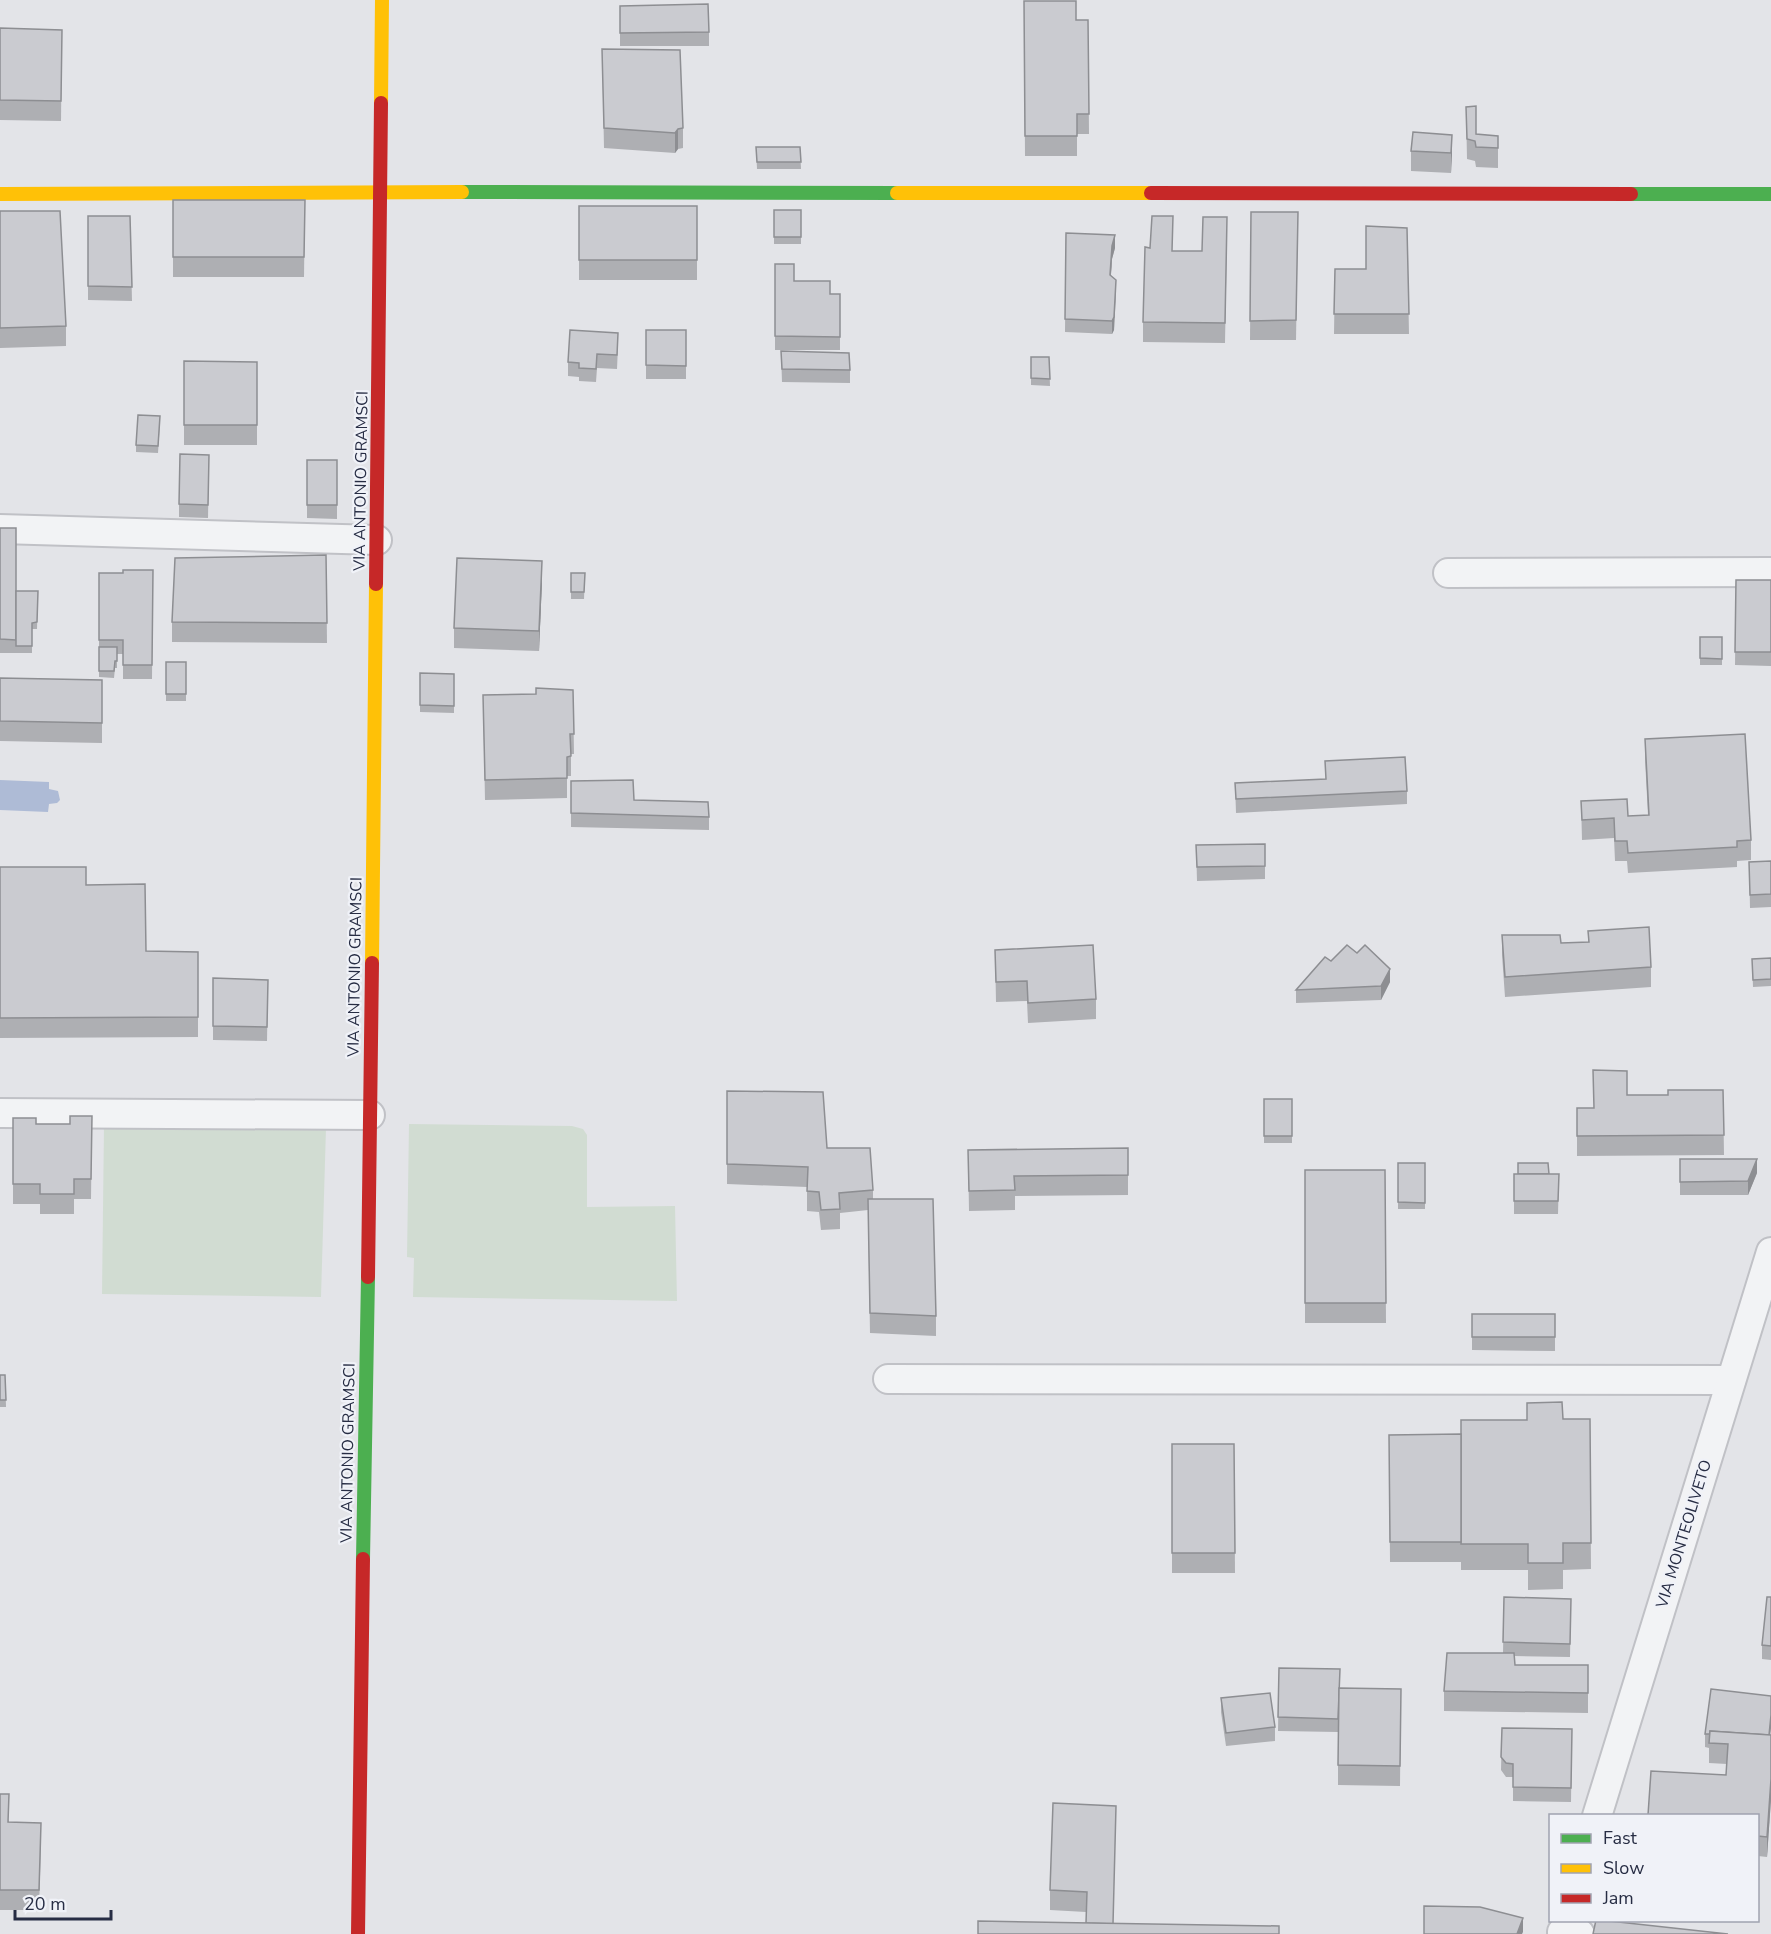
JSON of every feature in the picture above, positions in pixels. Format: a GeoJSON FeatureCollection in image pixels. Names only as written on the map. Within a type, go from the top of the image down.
{"type":"FeatureCollection","features":[{"type":"Feature","properties":{"kind":"street","name":"VIA ANTONIO GRAMSCI"},"geometry":{"type":"LineString","coordinates":[[358,1934],[370,1115],[382,0]]}},
{"type":"Feature","properties":{"kind":"street"},"geometry":{"type":"LineString","coordinates":[[0,195],[381,192],[1771,194]]}},
{"type":"Feature","properties":{"kind":"street"},"geometry":{"type":"LineString","coordinates":[[0,529],[377,540]]}},
{"type":"Feature","properties":{"kind":"street"},"geometry":{"type":"LineString","coordinates":[[1448,573],[1771,572]]}},
{"type":"Feature","properties":{"kind":"street"},"geometry":{"type":"LineString","coordinates":[[0,1113],[370,1115]]}},
{"type":"Feature","properties":{"kind":"street","name":"VIA MONTEOLIVETO"},"geometry":{"type":"LineString","coordinates":[[1598,1814],[1771,1252]]}},
{"type":"Feature","properties":{"kind":"street"},"geometry":{"type":"LineString","coordinates":[[888,1379],[1731,1380]]}},
{"type":"Feature","properties":{"kind":"shaded area"},"geometry":{"type":"Polygon","coordinates":[[[409,1124],[572,1126],[583,1129],[587,1135],[587,1207],[675,1206],[677,1301],[413,1297],[414,1258],[407,1257],[409,1124]]]}},
{"type":"Feature","properties":{"kind":"shaded area"},"geometry":{"type":"Polygon","coordinates":[[[104,1125],[326,1128],[321,1297],[102,1294],[104,1125]]]}},
{"type":"Feature","properties":{"kind":"water"},"geometry":{"type":"Polygon","coordinates":[[[0,780],[49,782],[49,789],[58,791],[60,800],[49,804],[48,812],[0,810],[0,780]]]}},
{"type":"Feature","properties":{"kind":"building"},"geometry":{"type":"Polygon","coordinates":[[[1024,1],[1076,1],[1076,20],[1088,20],[1089,114],[1077,114],[1077,136],[1025,136],[1024,1]]]}},
{"type":"Feature","properties":{"kind":"building"},"geometry":{"type":"Polygon","coordinates":[[[708,4],[709,32],[620,33],[620,6],[708,4]]]}},
{"type":"Feature","properties":{"kind":"building"},"geometry":{"type":"Polygon","coordinates":[[[0,28],[62,30],[61,101],[0,100],[0,28]]]}},
{"type":"Feature","properties":{"kind":"building"},"geometry":{"type":"Polygon","coordinates":[[[602,49],[680,50],[683,128],[678,129],[675,133],[604,128],[602,49]]]}},
{"type":"Feature","properties":{"kind":"building"},"geometry":{"type":"Polygon","coordinates":[[[1476,106],[1476,134],[1498,136],[1498,148],[1476,147],[1475,141],[1467,139],[1466,107],[1476,106]]]}},
{"type":"Feature","properties":{"kind":"building"},"geometry":{"type":"Polygon","coordinates":[[[1413,132],[1452,135],[1451,153],[1411,151],[1413,132]]]}},
{"type":"Feature","properties":{"kind":"building"},"geometry":{"type":"Polygon","coordinates":[[[756,147],[800,147],[801,162],[757,162],[756,147]]]}},
{"type":"Feature","properties":{"kind":"building"},"geometry":{"type":"Polygon","coordinates":[[[173,200],[305,200],[304,257],[173,257],[173,200]]]}},
{"type":"Feature","properties":{"kind":"building"},"geometry":{"type":"Polygon","coordinates":[[[579,206],[697,206],[697,260],[579,260],[579,206]]]}},
{"type":"Feature","properties":{"kind":"building"},"geometry":{"type":"Polygon","coordinates":[[[774,210],[801,210],[801,237],[774,237],[774,210]]]}},
{"type":"Feature","properties":{"kind":"building"},"geometry":{"type":"Polygon","coordinates":[[[0,211],[60,211],[66,326],[0,328],[0,211]]]}},
{"type":"Feature","properties":{"kind":"building"},"geometry":{"type":"Polygon","coordinates":[[[1251,212],[1298,212],[1296,320],[1250,321],[1251,212]]]}},
{"type":"Feature","properties":{"kind":"building"},"geometry":{"type":"Polygon","coordinates":[[[88,216],[130,216],[132,287],[88,286],[88,216]]]}},
{"type":"Feature","properties":{"kind":"building"},"geometry":{"type":"Polygon","coordinates":[[[1152,216],[1173,216],[1172,251],[1202,251],[1203,217],[1227,217],[1225,323],[1143,322],[1145,247],[1150,248],[1152,216]]]}},
{"type":"Feature","properties":{"kind":"building"},"geometry":{"type":"Polygon","coordinates":[[[1366,226],[1407,228],[1409,314],[1334,314],[1335,269],[1366,269],[1366,226]]]}},
{"type":"Feature","properties":{"kind":"building"},"geometry":{"type":"Polygon","coordinates":[[[1066,233],[1115,235],[1110,275],[1116,280],[1112,321],[1065,319],[1066,233]]]}},
{"type":"Feature","properties":{"kind":"building"},"geometry":{"type":"Polygon","coordinates":[[[775,264],[794,264],[794,281],[830,281],[830,294],[840,294],[840,337],[775,336],[775,264]]]}},
{"type":"Feature","properties":{"kind":"building"},"geometry":{"type":"Polygon","coordinates":[[[570,330],[618,333],[617,355],[597,354],[596,369],[579,368],[579,363],[568,362],[570,330]]]}},
{"type":"Feature","properties":{"kind":"building"},"geometry":{"type":"Polygon","coordinates":[[[646,330],[686,330],[686,366],[646,365],[646,330]]]}},
{"type":"Feature","properties":{"kind":"building"},"geometry":{"type":"Polygon","coordinates":[[[781,351],[849,353],[850,370],[782,369],[781,351]]]}},
{"type":"Feature","properties":{"kind":"building"},"geometry":{"type":"Polygon","coordinates":[[[1031,357],[1049,357],[1050,379],[1031,378],[1031,357]]]}},
{"type":"Feature","properties":{"kind":"building"},"geometry":{"type":"Polygon","coordinates":[[[184,361],[257,362],[257,425],[184,425],[184,361]]]}},
{"type":"Feature","properties":{"kind":"building"},"geometry":{"type":"Polygon","coordinates":[[[138,415],[160,416],[158,446],[136,445],[138,415]]]}},
{"type":"Feature","properties":{"kind":"building"},"geometry":{"type":"Polygon","coordinates":[[[180,454],[209,455],[208,505],[179,504],[180,454]]]}},
{"type":"Feature","properties":{"kind":"building"},"geometry":{"type":"Polygon","coordinates":[[[307,460],[337,460],[337,505],[307,505],[307,460]]]}},
{"type":"Feature","properties":{"kind":"building"},"geometry":{"type":"Polygon","coordinates":[[[0,528],[16,528],[16,640],[0,639],[0,528]]]}},
{"type":"Feature","properties":{"kind":"building"},"geometry":{"type":"Polygon","coordinates":[[[326,555],[327,623],[172,622],[175,558],[326,555]]]}},
{"type":"Feature","properties":{"kind":"building"},"geometry":{"type":"Polygon","coordinates":[[[457,558],[542,561],[539,631],[454,628],[457,558]]]}},
{"type":"Feature","properties":{"kind":"building"},"geometry":{"type":"Polygon","coordinates":[[[123,570],[153,570],[152,665],[123,665],[123,640],[99,640],[99,573],[123,573],[123,570]]]}},
{"type":"Feature","properties":{"kind":"building"},"geometry":{"type":"Polygon","coordinates":[[[571,573],[585,573],[584,592],[571,592],[571,573]]]}},
{"type":"Feature","properties":{"kind":"building"},"geometry":{"type":"Polygon","coordinates":[[[1736,580],[1771,580],[1771,652],[1735,652],[1736,580]]]}},
{"type":"Feature","properties":{"kind":"building"},"geometry":{"type":"Polygon","coordinates":[[[16,591],[38,591],[37,622],[32,623],[32,646],[16,646],[16,591]]]}},
{"type":"Feature","properties":{"kind":"building"},"geometry":{"type":"Polygon","coordinates":[[[1700,637],[1722,637],[1722,659],[1700,658],[1700,637]]]}},
{"type":"Feature","properties":{"kind":"building"},"geometry":{"type":"Polygon","coordinates":[[[99,647],[117,647],[114,671],[99,671],[99,647]]]}},
{"type":"Feature","properties":{"kind":"building"},"geometry":{"type":"Polygon","coordinates":[[[166,662],[186,662],[186,694],[166,694],[166,662]]]}},
{"type":"Feature","properties":{"kind":"building"},"geometry":{"type":"Polygon","coordinates":[[[420,673],[454,674],[454,706],[420,705],[420,673]]]}},
{"type":"Feature","properties":{"kind":"building"},"geometry":{"type":"Polygon","coordinates":[[[0,678],[102,680],[102,723],[0,721],[0,678]]]}},
{"type":"Feature","properties":{"kind":"building"},"geometry":{"type":"Polygon","coordinates":[[[536,688],[573,690],[574,734],[570,734],[571,756],[567,757],[567,778],[485,780],[483,695],[536,694],[536,688]]]}},
{"type":"Feature","properties":{"kind":"building"},"geometry":{"type":"Polygon","coordinates":[[[1745,734],[1751,840],[1737,841],[1737,847],[1628,853],[1627,841],[1615,841],[1614,818],[1582,820],[1581,801],[1627,799],[1628,816],[1649,815],[1645,739],[1745,734]]]}},
{"type":"Feature","properties":{"kind":"building"},"geometry":{"type":"Polygon","coordinates":[[[1405,757],[1407,791],[1236,799],[1235,783],[1326,779],[1325,761],[1405,757]]]}},
{"type":"Feature","properties":{"kind":"building"},"geometry":{"type":"Polygon","coordinates":[[[633,780],[634,800],[708,802],[709,817],[571,813],[571,781],[633,780]]]}},
{"type":"Feature","properties":{"kind":"building"},"geometry":{"type":"Polygon","coordinates":[[[1265,844],[1265,866],[1197,867],[1196,845],[1265,844]]]}},
{"type":"Feature","properties":{"kind":"building"},"geometry":{"type":"Polygon","coordinates":[[[1771,861],[1771,894],[1750,895],[1749,862],[1771,861]]]}},
{"type":"Feature","properties":{"kind":"building"},"geometry":{"type":"Polygon","coordinates":[[[0,867],[86,867],[86,885],[145,884],[146,951],[198,952],[198,1017],[0,1018],[0,867]]]}},
{"type":"Feature","properties":{"kind":"building"},"geometry":{"type":"Polygon","coordinates":[[[1649,927],[1651,967],[1505,977],[1502,935],[1560,935],[1561,943],[1589,942],[1588,931],[1649,927]]]}},
{"type":"Feature","properties":{"kind":"building"},"geometry":{"type":"Polygon","coordinates":[[[1093,945],[1096,999],[1028,1003],[1027,981],[996,982],[995,950],[1093,945]]]}},
{"type":"Feature","properties":{"kind":"building"},"geometry":{"type":"Polygon","coordinates":[[[1347,945],[1357,953],[1365,945],[1390,969],[1381,986],[1296,990],[1325,957],[1331,961],[1347,945]]]}},
{"type":"Feature","properties":{"kind":"building"},"geometry":{"type":"Polygon","coordinates":[[[1771,958],[1771,979],[1753,980],[1752,959],[1771,958]]]}},
{"type":"Feature","properties":{"kind":"building"},"geometry":{"type":"Polygon","coordinates":[[[213,978],[268,980],[267,1027],[213,1026],[213,978]]]}},
{"type":"Feature","properties":{"kind":"building"},"geometry":{"type":"Polygon","coordinates":[[[1593,1070],[1627,1071],[1627,1095],[1668,1095],[1668,1090],[1723,1090],[1724,1135],[1577,1136],[1577,1108],[1594,1108],[1593,1070]]]}},
{"type":"Feature","properties":{"kind":"building"},"geometry":{"type":"Polygon","coordinates":[[[727,1091],[823,1092],[827,1148],[870,1148],[873,1190],[839,1193],[840,1209],[821,1210],[819,1192],[807,1191],[808,1167],[727,1164],[727,1091]]]}},
{"type":"Feature","properties":{"kind":"building"},"geometry":{"type":"Polygon","coordinates":[[[1264,1099],[1292,1099],[1292,1136],[1264,1136],[1264,1099]]]}},
{"type":"Feature","properties":{"kind":"building"},"geometry":{"type":"Polygon","coordinates":[[[70,1116],[92,1116],[91,1179],[74,1179],[74,1194],[40,1194],[40,1184],[13,1184],[13,1118],[36,1118],[36,1124],[70,1124],[70,1116]]]}},
{"type":"Feature","properties":{"kind":"building"},"geometry":{"type":"Polygon","coordinates":[[[1128,1148],[1128,1175],[1014,1176],[1015,1190],[969,1191],[968,1150],[1128,1148]]]}},
{"type":"Feature","properties":{"kind":"building"},"geometry":{"type":"Polygon","coordinates":[[[1680,1159],[1757,1159],[1748,1181],[1680,1182],[1680,1159]]]}},
{"type":"Feature","properties":{"kind":"building"},"geometry":{"type":"Polygon","coordinates":[[[1398,1163],[1425,1163],[1425,1203],[1398,1202],[1398,1163]]]}},
{"type":"Feature","properties":{"kind":"building"},"geometry":{"type":"Polygon","coordinates":[[[1518,1163],[1548,1163],[1549,1174],[1518,1174],[1518,1163]]]}},
{"type":"Feature","properties":{"kind":"building"},"geometry":{"type":"Polygon","coordinates":[[[1305,1170],[1385,1170],[1386,1303],[1305,1303],[1305,1170]]]}},
{"type":"Feature","properties":{"kind":"building"},"geometry":{"type":"Polygon","coordinates":[[[1514,1174],[1559,1174],[1558,1201],[1514,1201],[1514,1174]]]}},
{"type":"Feature","properties":{"kind":"building"},"geometry":{"type":"Polygon","coordinates":[[[868,1199],[933,1199],[936,1316],[870,1313],[868,1199]]]}},
{"type":"Feature","properties":{"kind":"building"},"geometry":{"type":"Polygon","coordinates":[[[1472,1314],[1555,1314],[1555,1337],[1472,1337],[1472,1314]]]}},
{"type":"Feature","properties":{"kind":"building"},"geometry":{"type":"Polygon","coordinates":[[[0,1375],[5,1375],[6,1400],[0,1400],[0,1375]]]}},
{"type":"Feature","properties":{"kind":"building"},"geometry":{"type":"Polygon","coordinates":[[[1562,1402],[1563,1419],[1590,1419],[1591,1543],[1563,1543],[1563,1563],[1528,1563],[1528,1544],[1461,1544],[1461,1420],[1527,1420],[1527,1403],[1562,1402]]]}},
{"type":"Feature","properties":{"kind":"building"},"geometry":{"type":"Polygon","coordinates":[[[1461,1434],[1461,1542],[1390,1542],[1389,1435],[1461,1434]]]}},
{"type":"Feature","properties":{"kind":"building"},"geometry":{"type":"Polygon","coordinates":[[[1172,1444],[1234,1444],[1235,1553],[1172,1553],[1172,1444]]]}},
{"type":"Feature","properties":{"kind":"building"},"geometry":{"type":"Polygon","coordinates":[[[1504,1597],[1571,1599],[1570,1644],[1503,1642],[1504,1597]]]}},
{"type":"Feature","properties":{"kind":"building"},"geometry":{"type":"Polygon","coordinates":[[[1767,1597],[1771,1597],[1771,1646],[1762,1645],[1767,1597]]]}},
{"type":"Feature","properties":{"kind":"building"},"geometry":{"type":"Polygon","coordinates":[[[1447,1653],[1514,1653],[1515,1665],[1588,1665],[1588,1693],[1444,1691],[1447,1653]]]}},
{"type":"Feature","properties":{"kind":"building"},"geometry":{"type":"Polygon","coordinates":[[[1279,1668],[1340,1669],[1338,1719],[1278,1717],[1279,1668]]]}},
{"type":"Feature","properties":{"kind":"building"},"geometry":{"type":"Polygon","coordinates":[[[1339,1688],[1401,1689],[1400,1766],[1338,1765],[1339,1688]]]}},
{"type":"Feature","properties":{"kind":"building"},"geometry":{"type":"Polygon","coordinates":[[[1711,1689],[1771,1696],[1769,1735],[1710,1731],[1710,1734],[1705,1734],[1711,1689]]]}},
{"type":"Feature","properties":{"kind":"building"},"geometry":{"type":"Polygon","coordinates":[[[1270,1693],[1275,1727],[1226,1733],[1221,1698],[1270,1693]]]}},
{"type":"Feature","properties":{"kind":"building"},"geometry":{"type":"Polygon","coordinates":[[[1502,1728],[1572,1729],[1571,1788],[1513,1787],[1513,1764],[1506,1763],[1501,1757],[1502,1728]]]}},
{"type":"Feature","properties":{"kind":"building"},"geometry":{"type":"Polygon","coordinates":[[[1710,1731],[1771,1735],[1767,1837],[1759,1836],[1759,1814],[1648,1814],[1651,1771],[1726,1775],[1728,1744],[1709,1743],[1710,1731]]]}},
{"type":"Feature","properties":{"kind":"building"},"geometry":{"type":"Polygon","coordinates":[[[0,1794],[9,1794],[8,1822],[41,1823],[39,1890],[0,1890],[0,1794]]]}},
{"type":"Feature","properties":{"kind":"building"},"geometry":{"type":"Polygon","coordinates":[[[1053,1803],[1116,1806],[1113,1924],[1086,1923],[1087,1892],[1050,1890],[1053,1803]]]}},
{"type":"Feature","properties":{"kind":"building"},"geometry":{"type":"Polygon","coordinates":[[[1424,1906],[1480,1907],[1523,1918],[1517,1934],[1424,1934],[1424,1906]]]}},
{"type":"Feature","properties":{"kind":"building"},"geometry":{"type":"Polygon","coordinates":[[[978,1921],[1279,1926],[1279,1934],[978,1934],[978,1921]]]}},
{"type":"Feature","properties":{"kind":"building"},"geometry":{"type":"Polygon","coordinates":[[[1596,1922],[1618,1922],[1728,1934],[1593,1934],[1596,1922]]]}},
{"type":"Feature","properties":{"kind":"traffic: fast"},"geometry":{"type":"LineString","coordinates":[[462,192],[897,193]]}},
{"type":"Feature","properties":{"kind":"traffic: fast"},"geometry":{"type":"LineString","coordinates":[[1631,194],[1771,194]]}},
{"type":"Feature","properties":{"kind":"traffic: fast"},"geometry":{"type":"LineString","coordinates":[[363,1559],[368,1277]]}},
{"type":"Feature","properties":{"kind":"traffic: slow"},"geometry":{"type":"LineString","coordinates":[[381,103],[382,0]]}},
{"type":"Feature","properties":{"kind":"traffic: slow"},"geometry":{"type":"LineString","coordinates":[[0,194],[462,192]]}},
{"type":"Feature","properties":{"kind":"traffic: slow"},"geometry":{"type":"LineString","coordinates":[[897,193],[1151,193]]}},
{"type":"Feature","properties":{"kind":"traffic: slow"},"geometry":{"type":"LineString","coordinates":[[372,963],[376,584]]}},
{"type":"Feature","properties":{"kind":"traffic: jam"},"geometry":{"type":"LineString","coordinates":[[376,584],[381,103]]}},
{"type":"Feature","properties":{"kind":"traffic: jam"},"geometry":{"type":"LineString","coordinates":[[1151,193],[1631,194]]}},
{"type":"Feature","properties":{"kind":"traffic: jam"},"geometry":{"type":"LineString","coordinates":[[368,1277],[372,963]]}},
{"type":"Feature","properties":{"kind":"traffic: jam"},"geometry":{"type":"LineString","coordinates":[[358,1934],[363,1559]]}}]}
